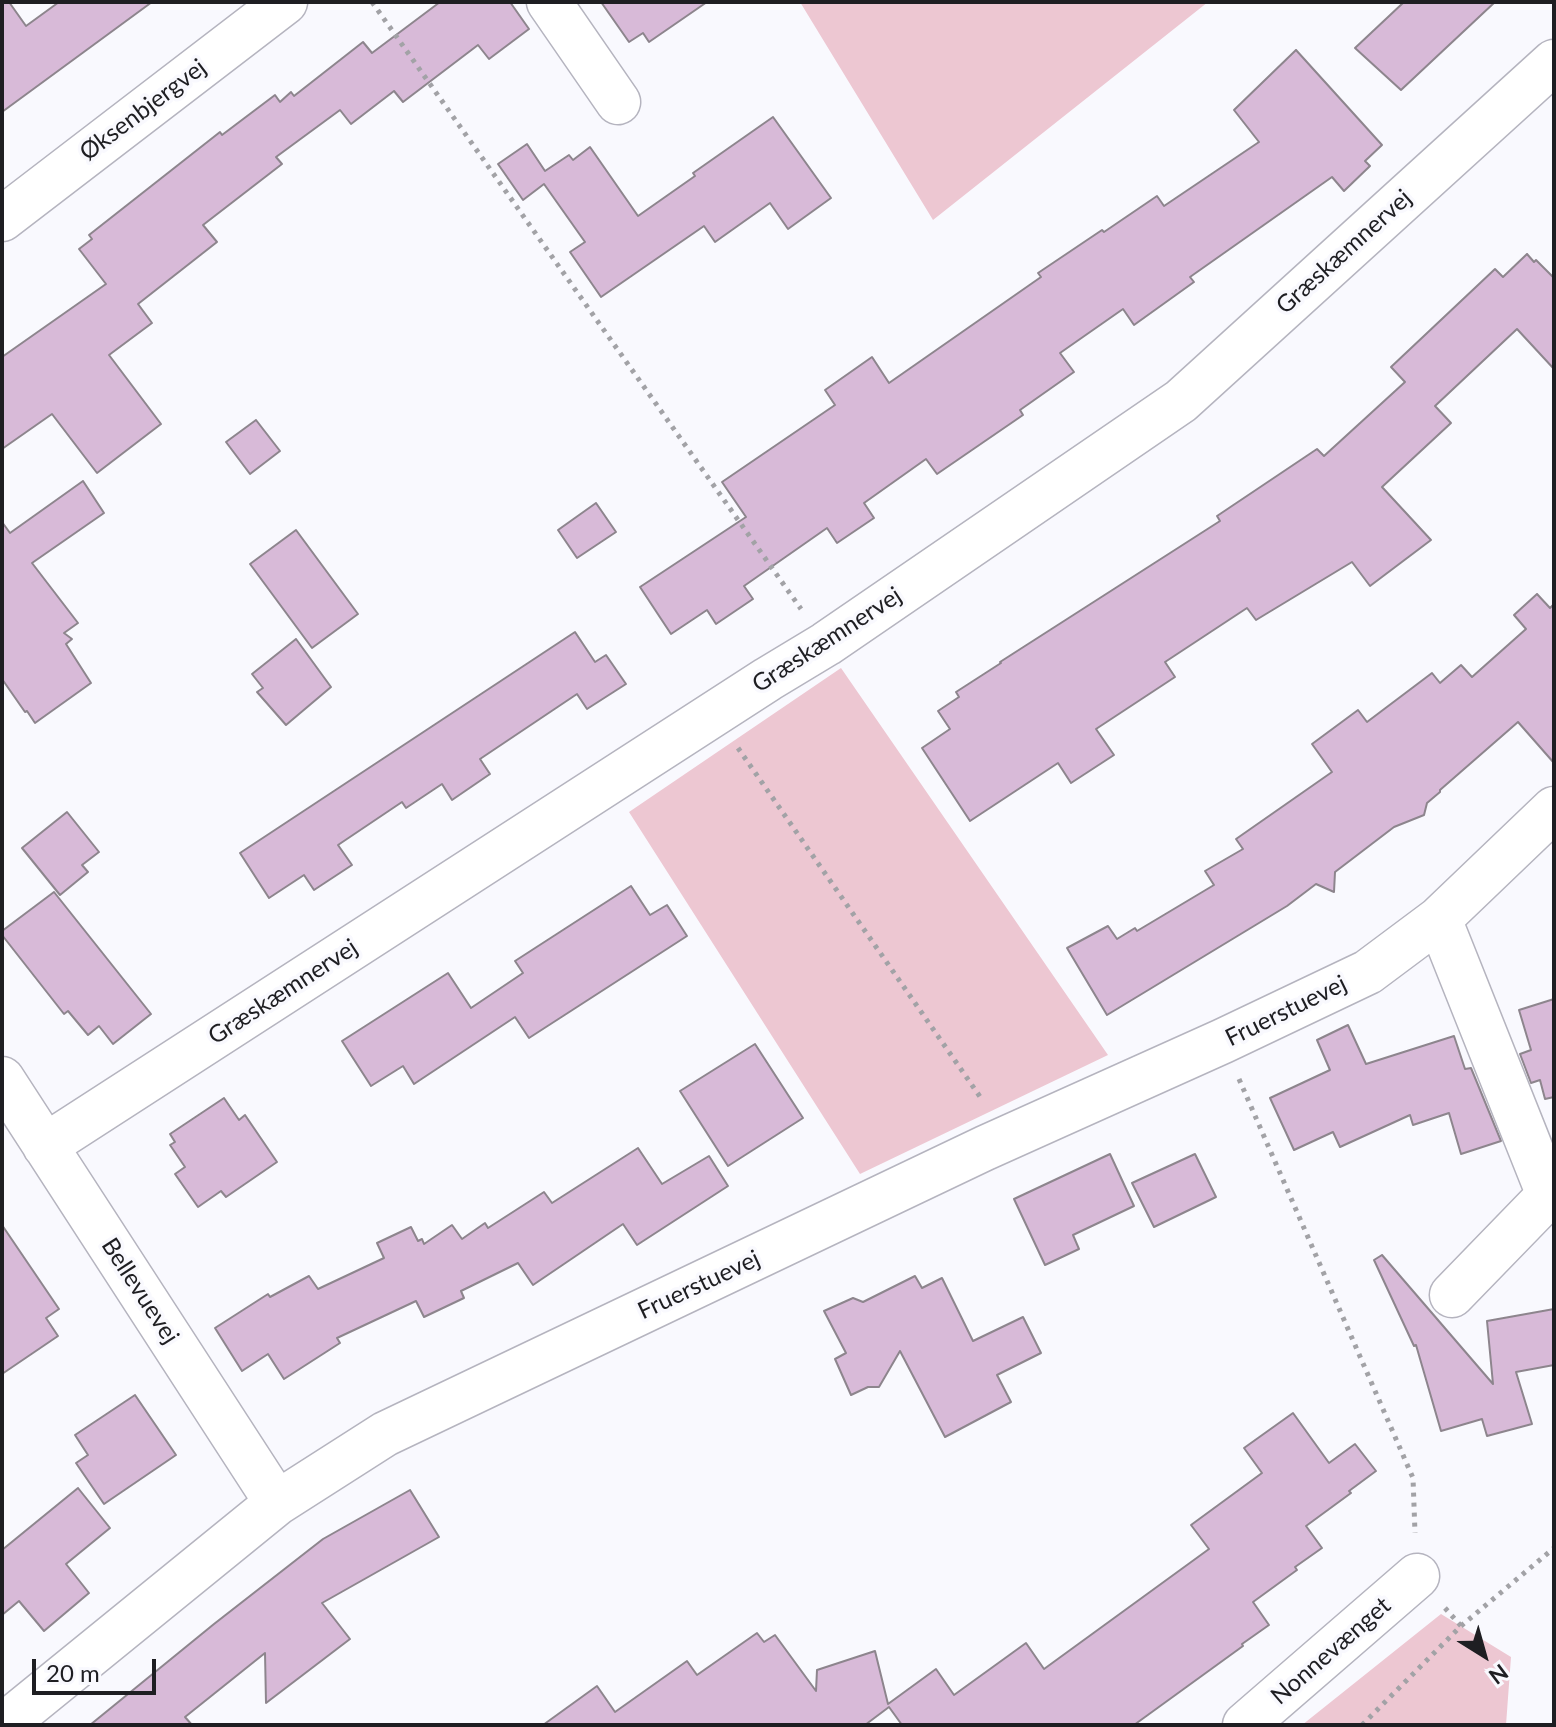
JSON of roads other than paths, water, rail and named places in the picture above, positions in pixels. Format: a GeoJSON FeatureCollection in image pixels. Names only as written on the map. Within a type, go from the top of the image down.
{"type":"FeatureCollection","features":[{"type":"Feature","properties":{"kind":"street","name":"Øksenbjergvej"},"geometry":{"type":"LineString","coordinates":[[2,219],[285,2]]}},
{"type":"Feature","properties":{"kind":"street"},"geometry":{"type":"LineString","coordinates":[[549,2],[618,102]]}},
{"type":"Feature","properties":{"kind":"street","name":"Græskæmnervej"},"geometry":{"type":"LineString","coordinates":[[45,1146],[826,644],[1181,401],[1554,62]]}},
{"type":"Feature","properties":{"kind":"street","name":"Fruerstuevej"},"geometry":{"type":"LineString","coordinates":[[30,1717],[277,1503],[385,1434],[1008,1138],[1368,972],[1439,919],[1554,809]]}},
{"type":"Feature","properties":{"kind":"street"},"geometry":{"type":"LineString","coordinates":[[1439,919],[1549,1195],[1452,1295]]}},
{"type":"Feature","properties":{"kind":"street","name":"Bellevuevej"},"geometry":{"type":"LineString","coordinates":[[2,1079],[277,1503]]}},
{"type":"Feature","properties":{"kind":"street","name":"Nonnevænget"},"geometry":{"type":"LineString","coordinates":[[1245,1725],[1417,1576]]}}]}
